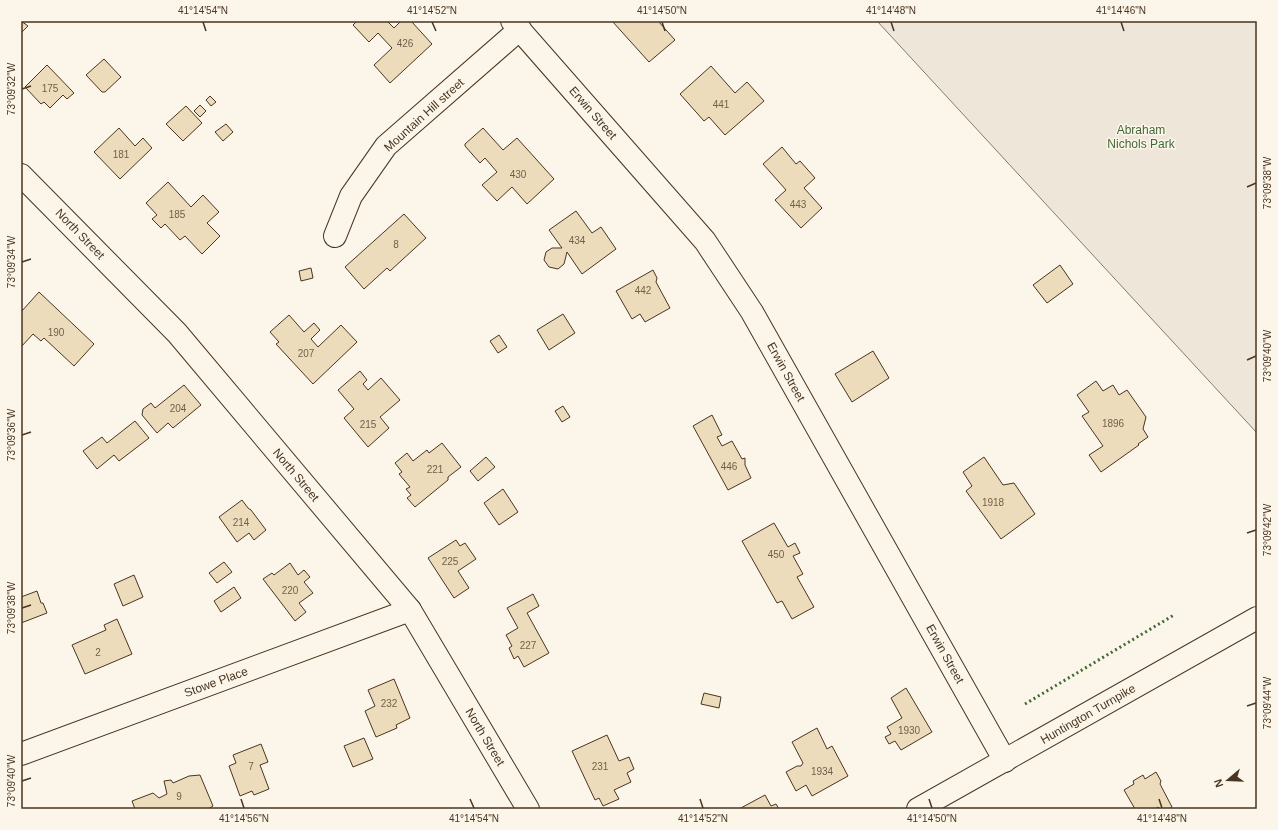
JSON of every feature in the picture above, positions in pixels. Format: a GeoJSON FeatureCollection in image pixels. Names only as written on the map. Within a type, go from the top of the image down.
{"type":"FeatureCollection","features":[{"type":"Feature","properties":{"kind":"street","name":"Mountain Hill street"},"geometry":{"type":"LineString","coordinates":[[335,236],[351,196],[386,146],[516,25]]}},
{"type":"Feature","properties":{"kind":"street","name":"Erwin Street"},"geometry":{"type":"LineString","coordinates":[[516,25],[705,241],[752,312],[1005,761]]}},
{"type":"Feature","properties":{"kind":"street","name":"North Street"},"geometry":{"type":"LineString","coordinates":[[21,174],[176,333],[410,610],[528,809]]}},
{"type":"Feature","properties":{"kind":"street","name":"Stowe Place"},"geometry":{"type":"LineString","coordinates":[[21,754],[410,610]]}},
{"type":"Feature","properties":{"kind":"street","name":"Huntington Turnpike"},"geometry":{"type":"LineString","coordinates":[[918,809],[1257,618]]}},
{"type":"Feature","properties":{"kind":"green space","name":"Abraham Nichols Park"},"geometry":{"type":"Polygon","coordinates":[[[877,21],[1257,21],[1257,433],[877,21]]]}},
{"type":"Feature","properties":{"kind":"building"},"geometry":{"type":"Polygon","coordinates":[[[21,21],[28,26],[21,33],[21,21]]]}},
{"type":"Feature","properties":{"kind":"building"},"geometry":{"type":"Polygon","coordinates":[[[357,21],[387,21],[394,28],[401,21],[411,21],[432,44],[390,83],[374,65],[392,48],[378,33],[369,42],[353,25],[357,21]]]}},
{"type":"Feature","properties":{"kind":"building"},"geometry":{"type":"Polygon","coordinates":[[[612,21],[658,21],[675,40],[649,62],[612,21]]]}},
{"type":"Feature","properties":{"kind":"building"},"geometry":{"type":"Polygon","coordinates":[[[104,59],[121,77],[105,92],[102,92],[86,75],[104,59]]]}},
{"type":"Feature","properties":{"kind":"building"},"geometry":{"type":"Polygon","coordinates":[[[47,65],[74,93],[67,99],[63,95],[50,108],[44,102],[41,104],[25,87],[47,65]]]}},
{"type":"Feature","properties":{"kind":"building"},"geometry":{"type":"Polygon","coordinates":[[[711,66],[735,93],[747,82],[764,101],[725,135],[709,117],[704,121],[680,94],[711,66]]]}},
{"type":"Feature","properties":{"kind":"building"},"geometry":{"type":"Polygon","coordinates":[[[210,96],[216,102],[211,106],[206,100],[210,96]]]}},
{"type":"Feature","properties":{"kind":"building"},"geometry":{"type":"Polygon","coordinates":[[[200,105],[206,111],[200,117],[194,111],[200,105]]]}},
{"type":"Feature","properties":{"kind":"building"},"geometry":{"type":"Polygon","coordinates":[[[186,106],[202,123],[183,141],[166,124],[186,106]]]}},
{"type":"Feature","properties":{"kind":"building"},"geometry":{"type":"Polygon","coordinates":[[[226,124],[233,132],[223,141],[215,132],[226,124]]]}},
{"type":"Feature","properties":{"kind":"building"},"geometry":{"type":"Polygon","coordinates":[[[119,128],[135,146],[143,138],[152,148],[120,179],[94,152],[119,128]]]}},
{"type":"Feature","properties":{"kind":"building"},"geometry":{"type":"Polygon","coordinates":[[[483,128],[503,150],[517,138],[554,179],[527,204],[512,187],[497,201],[482,185],[497,172],[485,158],[480,163],[465,146],[465,144],[483,128]]]}},
{"type":"Feature","properties":{"kind":"building"},"geometry":{"type":"Polygon","coordinates":[[[782,147],[796,164],[800,161],[815,178],[804,188],[822,208],[801,228],[775,200],[786,190],[763,164],[782,147]]]}},
{"type":"Feature","properties":{"kind":"building"},"geometry":{"type":"Polygon","coordinates":[[[168,182],[191,207],[203,195],[219,212],[207,223],[220,236],[202,254],[185,236],[180,240],[165,224],[161,228],[152,219],[157,215],[146,203],[168,182]]]}},
{"type":"Feature","properties":{"kind":"building"},"geometry":{"type":"Polygon","coordinates":[[[576,211],[592,233],[601,227],[616,249],[582,274],[567,252],[564,264],[558,269],[549,267],[544,260],[546,252],[552,248],[562,248],[549,230],[576,211]]]}},
{"type":"Feature","properties":{"kind":"building"},"geometry":{"type":"Polygon","coordinates":[[[404,214],[426,238],[390,271],[387,268],[364,289],[345,267],[404,214]]]}},
{"type":"Feature","properties":{"kind":"building"},"geometry":{"type":"Polygon","coordinates":[[[1060,265],[1073,284],[1047,303],[1033,285],[1060,265]]]}},
{"type":"Feature","properties":{"kind":"building"},"geometry":{"type":"Polygon","coordinates":[[[311,268],[313,278],[301,281],[299,271],[311,268]]]}},
{"type":"Feature","properties":{"kind":"building"},"geometry":{"type":"Polygon","coordinates":[[[653,270],[657,278],[656,282],[670,308],[645,322],[640,314],[632,319],[616,291],[653,270]]]}},
{"type":"Feature","properties":{"kind":"building"},"geometry":{"type":"Polygon","coordinates":[[[39,292],[94,344],[74,366],[44,338],[41,341],[33,334],[21,347],[21,312],[39,292]]]}},
{"type":"Feature","properties":{"kind":"building"},"geometry":{"type":"Polygon","coordinates":[[[563,314],[575,333],[549,350],[537,330],[563,314]]]}},
{"type":"Feature","properties":{"kind":"building"},"geometry":{"type":"Polygon","coordinates":[[[289,315],[304,332],[314,323],[320,330],[311,339],[318,347],[341,325],[357,342],[313,384],[276,344],[279,342],[270,332],[289,315]]]}},
{"type":"Feature","properties":{"kind":"building"},"geometry":{"type":"Polygon","coordinates":[[[499,335],[507,347],[498,353],[490,341],[499,335]]]}},
{"type":"Feature","properties":{"kind":"building"},"geometry":{"type":"Polygon","coordinates":[[[873,351],[889,378],[852,402],[835,374],[873,351]]]}},
{"type":"Feature","properties":{"kind":"building"},"geometry":{"type":"Polygon","coordinates":[[[360,371],[367,380],[363,384],[368,390],[381,378],[400,400],[380,417],[389,428],[368,447],[344,418],[354,409],[338,390],[360,371]]]}},
{"type":"Feature","properties":{"kind":"building"},"geometry":{"type":"Polygon","coordinates":[[[1096,381],[1103,391],[1113,385],[1119,395],[1127,390],[1146,417],[1143,429],[1148,437],[1101,472],[1089,455],[1103,446],[1082,416],[1089,412],[1077,395],[1096,381]]]}},
{"type":"Feature","properties":{"kind":"building"},"geometry":{"type":"Polygon","coordinates":[[[184,385],[201,405],[173,428],[168,423],[157,433],[142,415],[143,409],[151,403],[155,408],[184,385]]]}},
{"type":"Feature","properties":{"kind":"building"},"geometry":{"type":"Polygon","coordinates":[[[563,406],[570,417],[562,422],[555,411],[563,406]]]}},
{"type":"Feature","properties":{"kind":"building"},"geometry":{"type":"Polygon","coordinates":[[[712,415],[722,435],[717,437],[722,446],[732,441],[742,459],[745,458],[745,465],[751,478],[728,490],[693,426],[712,415]]]}},
{"type":"Feature","properties":{"kind":"building"},"geometry":{"type":"Polygon","coordinates":[[[135,421],[149,438],[119,461],[114,455],[97,469],[83,451],[102,437],[107,443],[135,421]]]}},
{"type":"Feature","properties":{"kind":"building"},"geometry":{"type":"Polygon","coordinates":[[[442,443],[461,467],[448,477],[448,480],[415,507],[407,498],[411,495],[406,489],[410,487],[399,474],[402,472],[395,463],[407,453],[413,461],[427,450],[429,453],[442,443]]]}},
{"type":"Feature","properties":{"kind":"building"},"geometry":{"type":"Polygon","coordinates":[[[486,457],[495,467],[478,481],[470,471],[486,457]]]}},
{"type":"Feature","properties":{"kind":"building"},"geometry":{"type":"Polygon","coordinates":[[[984,457],[1003,485],[1014,483],[1035,514],[1001,539],[966,491],[972,486],[963,472],[984,457]]]}},
{"type":"Feature","properties":{"kind":"building"},"geometry":{"type":"Polygon","coordinates":[[[503,489],[518,512],[499,525],[484,503],[503,489]]]}},
{"type":"Feature","properties":{"kind":"building"},"geometry":{"type":"Polygon","coordinates":[[[242,500],[266,530],[254,540],[249,533],[237,542],[219,517],[242,500]]]}},
{"type":"Feature","properties":{"kind":"building"},"geometry":{"type":"Polygon","coordinates":[[[774,523],[788,547],[795,543],[800,553],[793,556],[803,574],[797,577],[814,607],[792,619],[782,601],[777,603],[742,541],[774,523]]]}},
{"type":"Feature","properties":{"kind":"building"},"geometry":{"type":"Polygon","coordinates":[[[456,540],[460,546],[465,543],[476,559],[458,571],[469,588],[454,598],[428,558],[456,540]]]}},
{"type":"Feature","properties":{"kind":"building"},"geometry":{"type":"Polygon","coordinates":[[[224,562],[232,572],[217,583],[209,573],[224,562]]]}},
{"type":"Feature","properties":{"kind":"building"},"geometry":{"type":"Polygon","coordinates":[[[290,563],[298,575],[304,570],[310,577],[304,582],[313,593],[299,603],[306,612],[295,621],[263,579],[272,573],[274,575],[290,563]]]}},
{"type":"Feature","properties":{"kind":"building"},"geometry":{"type":"Polygon","coordinates":[[[134,575],[143,597],[123,606],[114,584],[134,575]]]}},
{"type":"Feature","properties":{"kind":"building"},"geometry":{"type":"Polygon","coordinates":[[[234,587],[241,598],[221,612],[214,601],[234,587]]]}},
{"type":"Feature","properties":{"kind":"building"},"geometry":{"type":"Polygon","coordinates":[[[37,591],[41,603],[43,603],[47,613],[21,623],[21,597],[37,591]]]}},
{"type":"Feature","properties":{"kind":"building"},"geometry":{"type":"Polygon","coordinates":[[[533,594],[539,606],[527,613],[549,653],[524,667],[518,656],[514,659],[509,648],[512,646],[506,635],[518,628],[507,608],[533,594]]]}},
{"type":"Feature","properties":{"kind":"building"},"geometry":{"type":"Polygon","coordinates":[[[117,619],[132,654],[85,674],[72,645],[106,630],[104,625],[117,619]]]}},
{"type":"Feature","properties":{"kind":"building"},"geometry":{"type":"Polygon","coordinates":[[[394,679],[410,718],[396,725],[397,728],[376,737],[365,711],[375,706],[368,690],[394,679]]]}},
{"type":"Feature","properties":{"kind":"building"},"geometry":{"type":"Polygon","coordinates":[[[906,688],[932,732],[901,750],[895,741],[889,744],[885,737],[891,734],[887,727],[902,718],[891,698],[906,688]]]}},
{"type":"Feature","properties":{"kind":"building"},"geometry":{"type":"Polygon","coordinates":[[[704,693],[721,697],[719,708],[701,704],[704,693]]]}},
{"type":"Feature","properties":{"kind":"building"},"geometry":{"type":"Polygon","coordinates":[[[817,728],[827,749],[832,746],[848,776],[812,796],[806,785],[796,791],[786,772],[797,766],[801,766],[803,763],[792,742],[817,728]]]}},
{"type":"Feature","properties":{"kind":"building"},"geometry":{"type":"Polygon","coordinates":[[[607,735],[619,761],[629,757],[634,769],[627,773],[631,782],[614,790],[619,799],[603,806],[599,798],[595,800],[572,751],[607,735]]]}},
{"type":"Feature","properties":{"kind":"building"},"geometry":{"type":"Polygon","coordinates":[[[364,738],[373,759],[353,767],[344,746],[364,738]]]}},
{"type":"Feature","properties":{"kind":"building"},"geometry":{"type":"Polygon","coordinates":[[[261,744],[268,762],[260,765],[269,789],[254,795],[252,791],[240,796],[229,766],[236,763],[233,755],[261,744]]]}},
{"type":"Feature","properties":{"kind":"building"},"geometry":{"type":"Polygon","coordinates":[[[1156,772],[1161,781],[1160,784],[1172,807],[1169,809],[1160,809],[1158,807],[1155,809],[1135,809],[1124,790],[1134,784],[1133,781],[1143,775],[1145,779],[1156,772]]]}},
{"type":"Feature","properties":{"kind":"building"},"geometry":{"type":"Polygon","coordinates":[[[200,775],[213,806],[208,809],[135,809],[132,801],[153,793],[159,798],[167,794],[164,781],[171,780],[173,783],[189,776],[200,775]]]}},
{"type":"Feature","properties":{"kind":"building"},"geometry":{"type":"Polygon","coordinates":[[[765,795],[771,806],[776,804],[779,809],[739,809],[765,795]]]}},
{"type":"Feature","properties":{"kind":"hedge"},"geometry":{"type":"LineString","coordinates":[[1025,704],[1174,615]]}}]}
